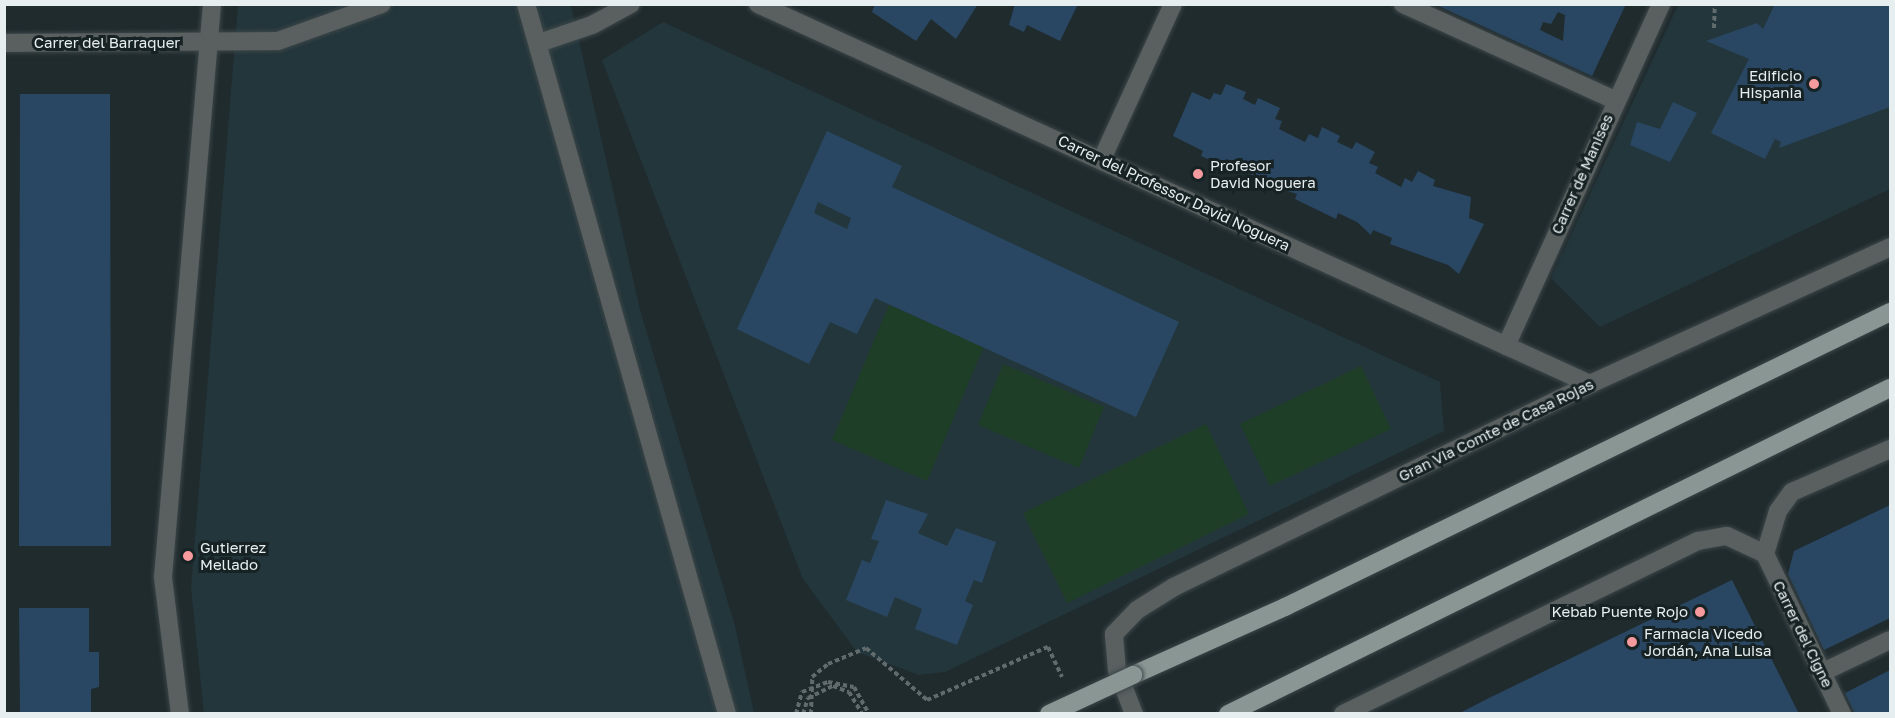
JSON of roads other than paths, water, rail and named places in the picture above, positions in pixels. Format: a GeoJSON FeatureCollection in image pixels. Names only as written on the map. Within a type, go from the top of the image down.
{"type":"FeatureCollection","features":[{"type":"Feature","properties":{"kind":"main road"},"geometry":{"type":"LineString","coordinates":[[1050,714],[1286,607],[1890,312]]}},
{"type":"Feature","properties":{"kind":"main road"},"geometry":{"type":"LineString","coordinates":[[1228,714],[1890,388]]}},
{"type":"Feature","properties":{"kind":"street"},"geometry":{"type":"LineString","coordinates":[[180,714],[163,577],[212,4]]}},
{"type":"Feature","properties":{"kind":"street","name":"Carrer del Barraquer"},"geometry":{"type":"LineString","coordinates":[[4,43],[278,41],[382,4]]}},
{"type":"Feature","properties":{"kind":"street"},"geometry":{"type":"LineString","coordinates":[[526,4],[539,43],[727,714]]}},
{"type":"Feature","properties":{"kind":"street"},"geometry":{"type":"LineString","coordinates":[[539,43],[592,25],[631,4]]}},
{"type":"Feature","properties":{"kind":"street","name":"Carrer del Professor David Noguera"},"geometry":{"type":"LineString","coordinates":[[758,4],[1102,159],[1590,384]]}},
{"type":"Feature","properties":{"kind":"street"},"geometry":{"type":"LineString","coordinates":[[1102,159],[1173,4]]}},
{"type":"Feature","properties":{"kind":"street"},"geometry":{"type":"LineString","coordinates":[[1402,4],[1615,100]]}},
{"type":"Feature","properties":{"kind":"street","name":"Carrer de Manises"},"geometry":{"type":"LineString","coordinates":[[1506,346],[1615,100],[1661,4]]}},
{"type":"Feature","properties":{"kind":"street","name":"Gran Via Comte de Casa Rojas"},"geometry":{"type":"LineString","coordinates":[[1134,714],[1117,670],[1114,634],[1137,610],[1174,587],[1590,384],[1890,247]]}},
{"type":"Feature","properties":{"kind":"street"},"geometry":{"type":"LineString","coordinates":[[1343,714],[1698,541],[1727,536],[1765,554],[1778,512],[1792,492],[1890,449]]}},
{"type":"Feature","properties":{"kind":"street","name":"Carrer del Cigne"},"geometry":{"type":"LineString","coordinates":[[1765,554],[1842,714]]}},
{"type":"Feature","properties":{"kind":"street"},"geometry":{"type":"LineString","coordinates":[[1821,673],[1890,640]]}},
{"type":"Feature","properties":{"kind":"place","name":"Edificio Hispania"},"geometry":{"type":"Point","coordinates":[1814,84]}},
{"type":"Feature","properties":{"kind":"place","name":"Profesor David Noguera"},"geometry":{"type":"Point","coordinates":[1198,174]}},
{"type":"Feature","properties":{"kind":"place","name":"Gutierrez Mellado"},"geometry":{"type":"Point","coordinates":[188,556]}},
{"type":"Feature","properties":{"kind":"place","name":"Kebab Puente Rojo"},"geometry":{"type":"Point","coordinates":[1700,612]}},
{"type":"Feature","properties":{"kind":"place","name":"Farmacia Vicedo Jordán, Ana Luisa"},"geometry":{"type":"Point","coordinates":[1632,642]}}]}
